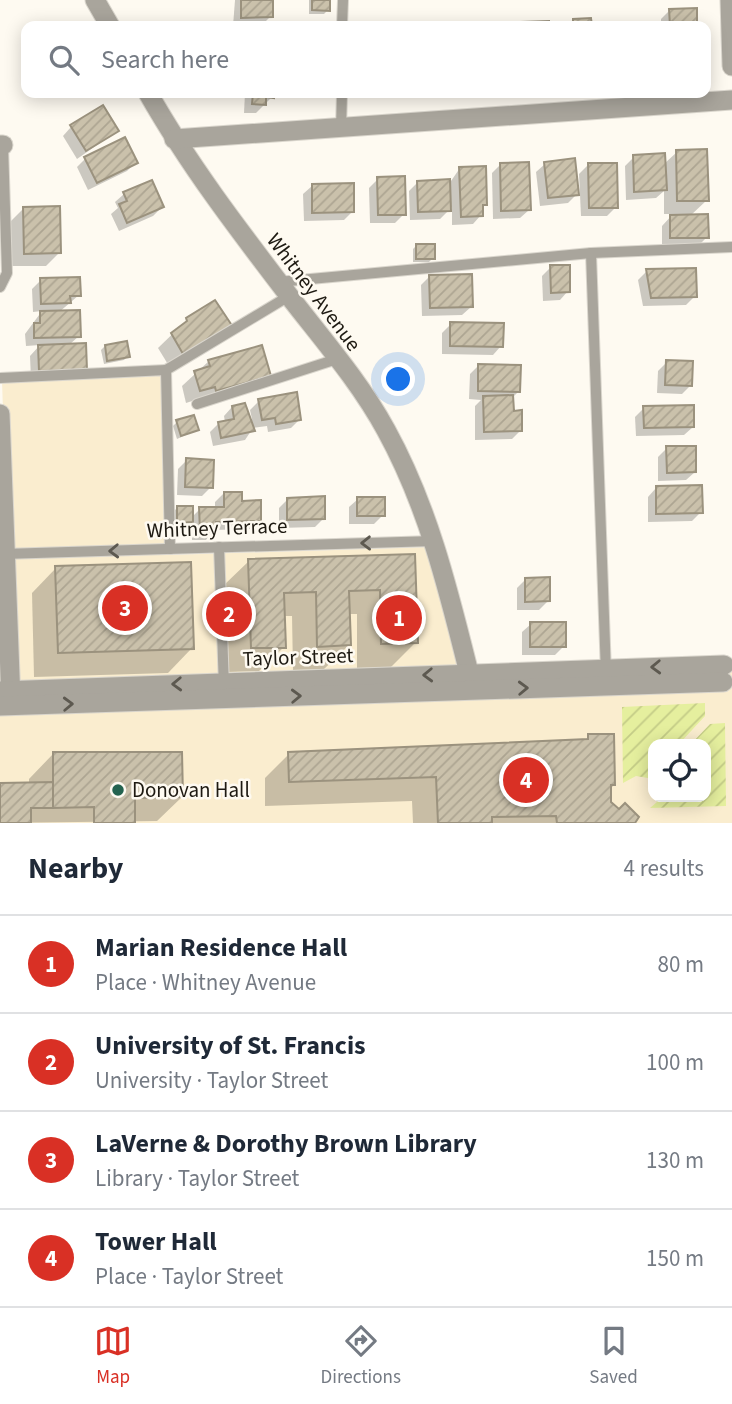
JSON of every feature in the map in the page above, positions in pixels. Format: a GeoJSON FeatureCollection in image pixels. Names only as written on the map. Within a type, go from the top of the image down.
{"type":"FeatureCollection","features":[{"type":"Feature","properties":{"kind":"street"},"geometry":{"type":"LineString","coordinates":[[95,0],[107,21]]}},
{"type":"Feature","properties":{"kind":"street"},"geometry":{"type":"LineString","coordinates":[[730,0],[732,66]]}},
{"type":"Feature","properties":{"kind":"street","name":"Whitney Avenue"},"geometry":{"type":"LineString","coordinates":[[151,98],[206,189],[337,359],[384,427],[413,481],[434,541],[471,682]]}},
{"type":"Feature","properties":{"kind":"street"},"geometry":{"type":"LineString","coordinates":[[174,139],[732,100]]}},
{"type":"Feature","properties":{"kind":"street"},"geometry":{"type":"LineString","coordinates":[[0,414],[5,698]]}},
{"type":"Feature","properties":{"kind":"street","name":"Taylor Street"},"geometry":{"type":"LineString","coordinates":[[5,698],[728,674]]}},
{"type":"Feature","properties":{"kind":"lane"},"geometry":{"type":"LineString","coordinates":[[342,21],[343,0]]}},
{"type":"Feature","properties":{"kind":"lane"},"geometry":{"type":"LineString","coordinates":[[341,129],[342,98]]}},
{"type":"Feature","properties":{"kind":"lane"},"geometry":{"type":"LineString","coordinates":[[0,287],[7,273],[2,145]]}},
{"type":"Feature","properties":{"kind":"lane"},"geometry":{"type":"LineString","coordinates":[[0,378],[166,370],[284,289],[591,253],[732,247]]}},
{"type":"Feature","properties":{"kind":"lane"},"geometry":{"type":"LineString","coordinates":[[591,253],[606,677]]}},
{"type":"Feature","properties":{"kind":"lane"},"geometry":{"type":"LineString","coordinates":[[197,404],[337,359]]}},
{"type":"Feature","properties":{"kind":"lane"},"geometry":{"type":"LineString","coordinates":[[166,370],[170,549]]}},
{"type":"Feature","properties":{"kind":"lane","name":"Whitney Terrace"},"geometry":{"type":"LineString","coordinates":[[2,554],[434,541]]}},
{"type":"Feature","properties":{"kind":"lane"},"geometry":{"type":"LineString","coordinates":[[219,547],[224,691]]}},
{"type":"Feature","properties":{"kind":"shaded area"},"geometry":{"type":"Polygon","coordinates":[[[165,373],[170,555],[431,547],[466,681],[732,672],[732,823],[0,823],[0,709],[13,708],[2,381],[165,373]]]}},
{"type":"Feature","properties":{"kind":"green space"},"geometry":{"type":"Polygon","coordinates":[[[705,703],[705,716],[684,739],[648,739],[648,778],[636,776],[623,783],[622,707],[705,703]]]}},
{"type":"Feature","properties":{"kind":"green space"},"geometry":{"type":"Polygon","coordinates":[[[725,723],[726,806],[650,808],[657,802],[711,802],[711,739],[696,739],[710,724],[725,723]]]}},
{"type":"Feature","properties":{"kind":"building"},"geometry":{"type":"Polygon","coordinates":[[[241,0],[273,0],[273,17],[241,18],[241,0]]]}},
{"type":"Feature","properties":{"kind":"building"},"geometry":{"type":"Polygon","coordinates":[[[312,0],[330,0],[330,11],[312,10],[312,0]]]}},
{"type":"Feature","properties":{"kind":"building"},"geometry":{"type":"Polygon","coordinates":[[[697,8],[697,21],[670,21],[669,9],[697,8]]]}},
{"type":"Feature","properties":{"kind":"building"},"geometry":{"type":"Polygon","coordinates":[[[591,18],[591,21],[573,21],[591,18]]]}},
{"type":"Feature","properties":{"kind":"building"},"geometry":{"type":"Polygon","coordinates":[[[253,98],[266,98],[266,105],[252,104],[253,98]]]}},
{"type":"Feature","properties":{"kind":"building"},"geometry":{"type":"Polygon","coordinates":[[[103,105],[119,131],[86,151],[70,125],[103,105]]]}},
{"type":"Feature","properties":{"kind":"building"},"geometry":{"type":"Polygon","coordinates":[[[125,137],[138,163],[97,183],[84,157],[125,137]]]}},
{"type":"Feature","properties":{"kind":"building"},"geometry":{"type":"Polygon","coordinates":[[[707,149],[709,201],[677,201],[676,150],[707,149]]]}},
{"type":"Feature","properties":{"kind":"building"},"geometry":{"type":"Polygon","coordinates":[[[665,153],[667,190],[634,192],[633,155],[665,153]]]}},
{"type":"Feature","properties":{"kind":"building"},"geometry":{"type":"Polygon","coordinates":[[[575,158],[579,195],[548,198],[544,162],[575,158]]]}},
{"type":"Feature","properties":{"kind":"building"},"geometry":{"type":"Polygon","coordinates":[[[529,162],[531,210],[501,211],[500,163],[529,162]]]}},
{"type":"Feature","properties":{"kind":"building"},"geometry":{"type":"Polygon","coordinates":[[[588,163],[617,163],[618,208],[589,208],[588,163]]]}},
{"type":"Feature","properties":{"kind":"building"},"geometry":{"type":"Polygon","coordinates":[[[486,166],[487,205],[483,205],[483,216],[461,217],[459,167],[486,166]]]}},
{"type":"Feature","properties":{"kind":"building"},"geometry":{"type":"Polygon","coordinates":[[[405,176],[406,215],[378,215],[377,177],[405,176]]]}},
{"type":"Feature","properties":{"kind":"building"},"geometry":{"type":"Polygon","coordinates":[[[450,179],[451,211],[418,212],[417,181],[450,179]]]}},
{"type":"Feature","properties":{"kind":"building"},"geometry":{"type":"Polygon","coordinates":[[[152,180],[164,207],[127,223],[119,204],[127,201],[123,192],[152,180]]]}},
{"type":"Feature","properties":{"kind":"building"},"geometry":{"type":"Polygon","coordinates":[[[354,183],[354,212],[312,213],[312,184],[354,183]]]}},
{"type":"Feature","properties":{"kind":"building"},"geometry":{"type":"Polygon","coordinates":[[[60,206],[61,253],[24,254],[23,207],[60,206]]]}},
{"type":"Feature","properties":{"kind":"building"},"geometry":{"type":"Polygon","coordinates":[[[708,214],[709,238],[670,238],[670,215],[708,214]]]}},
{"type":"Feature","properties":{"kind":"building"},"geometry":{"type":"Polygon","coordinates":[[[416,244],[435,244],[435,259],[416,259],[416,244]]]}},
{"type":"Feature","properties":{"kind":"building"},"geometry":{"type":"Polygon","coordinates":[[[550,265],[570,265],[570,292],[551,293],[550,265]]]}},
{"type":"Feature","properties":{"kind":"building"},"geometry":{"type":"Polygon","coordinates":[[[696,268],[697,297],[651,298],[646,269],[696,268]]]}},
{"type":"Feature","properties":{"kind":"building"},"geometry":{"type":"Polygon","coordinates":[[[472,274],[473,307],[430,308],[429,275],[472,274]]]}},
{"type":"Feature","properties":{"kind":"building"},"geometry":{"type":"Polygon","coordinates":[[[80,277],[81,296],[70,296],[71,303],[41,304],[40,278],[80,277]]]}},
{"type":"Feature","properties":{"kind":"building"},"geometry":{"type":"Polygon","coordinates":[[[215,300],[235,330],[183,354],[171,333],[187,321],[186,318],[215,300]]]}},
{"type":"Feature","properties":{"kind":"building"},"geometry":{"type":"Polygon","coordinates":[[[80,310],[81,337],[34,338],[34,323],[40,323],[40,311],[80,310]]]}},
{"type":"Feature","properties":{"kind":"building"},"geometry":{"type":"Polygon","coordinates":[[[450,322],[504,323],[503,347],[450,346],[450,322]]]}},
{"type":"Feature","properties":{"kind":"building"},"geometry":{"type":"Polygon","coordinates":[[[127,341],[130,357],[107,361],[105,345],[127,341]]]}},
{"type":"Feature","properties":{"kind":"building"},"geometry":{"type":"Polygon","coordinates":[[[86,343],[87,370],[39,371],[38,345],[86,343]]]}},
{"type":"Feature","properties":{"kind":"building"},"geometry":{"type":"Polygon","coordinates":[[[262,345],[271,376],[216,391],[215,387],[200,391],[194,371],[210,366],[208,360],[262,345]]]}},
{"type":"Feature","properties":{"kind":"building"},"geometry":{"type":"Polygon","coordinates":[[[666,360],[693,361],[692,386],[665,385],[666,360]]]}},
{"type":"Feature","properties":{"kind":"building"},"geometry":{"type":"Polygon","coordinates":[[[478,364],[521,365],[520,392],[478,391],[478,364]]]}},
{"type":"Feature","properties":{"kind":"building"},"geometry":{"type":"Polygon","coordinates":[[[297,392],[301,420],[276,424],[275,418],[262,420],[258,399],[297,392]]]}},
{"type":"Feature","properties":{"kind":"building"},"geometry":{"type":"Polygon","coordinates":[[[513,395],[514,411],[522,410],[522,431],[484,432],[483,396],[513,395]]]}},
{"type":"Feature","properties":{"kind":"building"},"geometry":{"type":"Polygon","coordinates":[[[245,403],[255,431],[221,438],[218,422],[234,419],[232,406],[245,403]]]}},
{"type":"Feature","properties":{"kind":"building"},"geometry":{"type":"Polygon","coordinates":[[[694,405],[694,427],[644,428],[643,406],[694,405]]]}},
{"type":"Feature","properties":{"kind":"building"},"geometry":{"type":"Polygon","coordinates":[[[194,415],[199,430],[181,436],[176,420],[194,415]]]}},
{"type":"Feature","properties":{"kind":"building"},"geometry":{"type":"Polygon","coordinates":[[[666,446],[696,446],[696,472],[667,473],[666,446]]]}},
{"type":"Feature","properties":{"kind":"building"},"geometry":{"type":"Polygon","coordinates":[[[186,458],[214,460],[213,488],[185,487],[186,458]]]}},
{"type":"Feature","properties":{"kind":"building"},"geometry":{"type":"Polygon","coordinates":[[[702,485],[703,513],[656,514],[656,486],[702,485]]]}},
{"type":"Feature","properties":{"kind":"building"},"geometry":{"type":"Polygon","coordinates":[[[224,492],[242,492],[242,501],[261,500],[261,521],[216,522],[216,532],[200,532],[199,507],[224,507],[224,492]]]}},
{"type":"Feature","properties":{"kind":"building"},"geometry":{"type":"Polygon","coordinates":[[[325,496],[325,519],[287,520],[287,498],[325,496]]]}},
{"type":"Feature","properties":{"kind":"building"},"geometry":{"type":"Polygon","coordinates":[[[357,497],[385,497],[385,516],[357,516],[357,497]]]}},
{"type":"Feature","properties":{"kind":"building"},"geometry":{"type":"Polygon","coordinates":[[[177,506],[193,506],[193,522],[177,523],[177,506]]]}},
{"type":"Feature","properties":{"kind":"building"},"geometry":{"type":"Polygon","coordinates":[[[415,554],[418,643],[381,644],[380,590],[349,591],[351,645],[317,647],[316,592],[284,593],[286,648],[251,648],[248,559],[415,554]]]}},
{"type":"Feature","properties":{"kind":"building"},"geometry":{"type":"Polygon","coordinates":[[[191,562],[194,649],[58,653],[55,566],[191,562]]]}},
{"type":"Feature","properties":{"kind":"building"},"geometry":{"type":"Polygon","coordinates":[[[550,577],[550,601],[525,602],[525,578],[550,577]]]}},
{"type":"Feature","properties":{"kind":"building"},"geometry":{"type":"Polygon","coordinates":[[[530,622],[566,622],[566,647],[530,647],[530,622]]]}},
{"type":"Feature","properties":{"kind":"building"},"geometry":{"type":"Polygon","coordinates":[[[588,734],[614,734],[615,785],[611,785],[611,802],[619,809],[625,803],[639,817],[635,823],[557,823],[556,816],[492,817],[492,823],[438,823],[436,777],[289,782],[288,752],[588,739],[588,734]]]}},
{"type":"Feature","properties":{"kind":"building","name":"Donovan Hall"},"geometry":{"type":"Polygon","coordinates":[[[53,752],[182,752],[183,797],[135,798],[135,823],[94,823],[94,807],[53,808],[53,752]]]}},
{"type":"Feature","properties":{"kind":"building"},"geometry":{"type":"Polygon","coordinates":[[[53,782],[53,808],[31,808],[31,823],[0,823],[0,783],[53,782]]]}},
{"type":"Feature","properties":{"kind":"place","name":"LaVerne & Dorothy Brown Library"},"geometry":{"type":"Point","coordinates":[125,608]}},
{"type":"Feature","properties":{"kind":"place","name":"University of St. Francis"},"geometry":{"type":"Point","coordinates":[229,614]}},
{"type":"Feature","properties":{"kind":"place","name":"Marian Residence Hall"},"geometry":{"type":"Point","coordinates":[399,618]}},
{"type":"Feature","properties":{"kind":"place","name":"Tower Hall"},"geometry":{"type":"Point","coordinates":[526,780]}},
{"type":"Feature","properties":{"kind":"place","name":"Donovan Hall"},"geometry":{"type":"Point","coordinates":[118,790]}}]}
